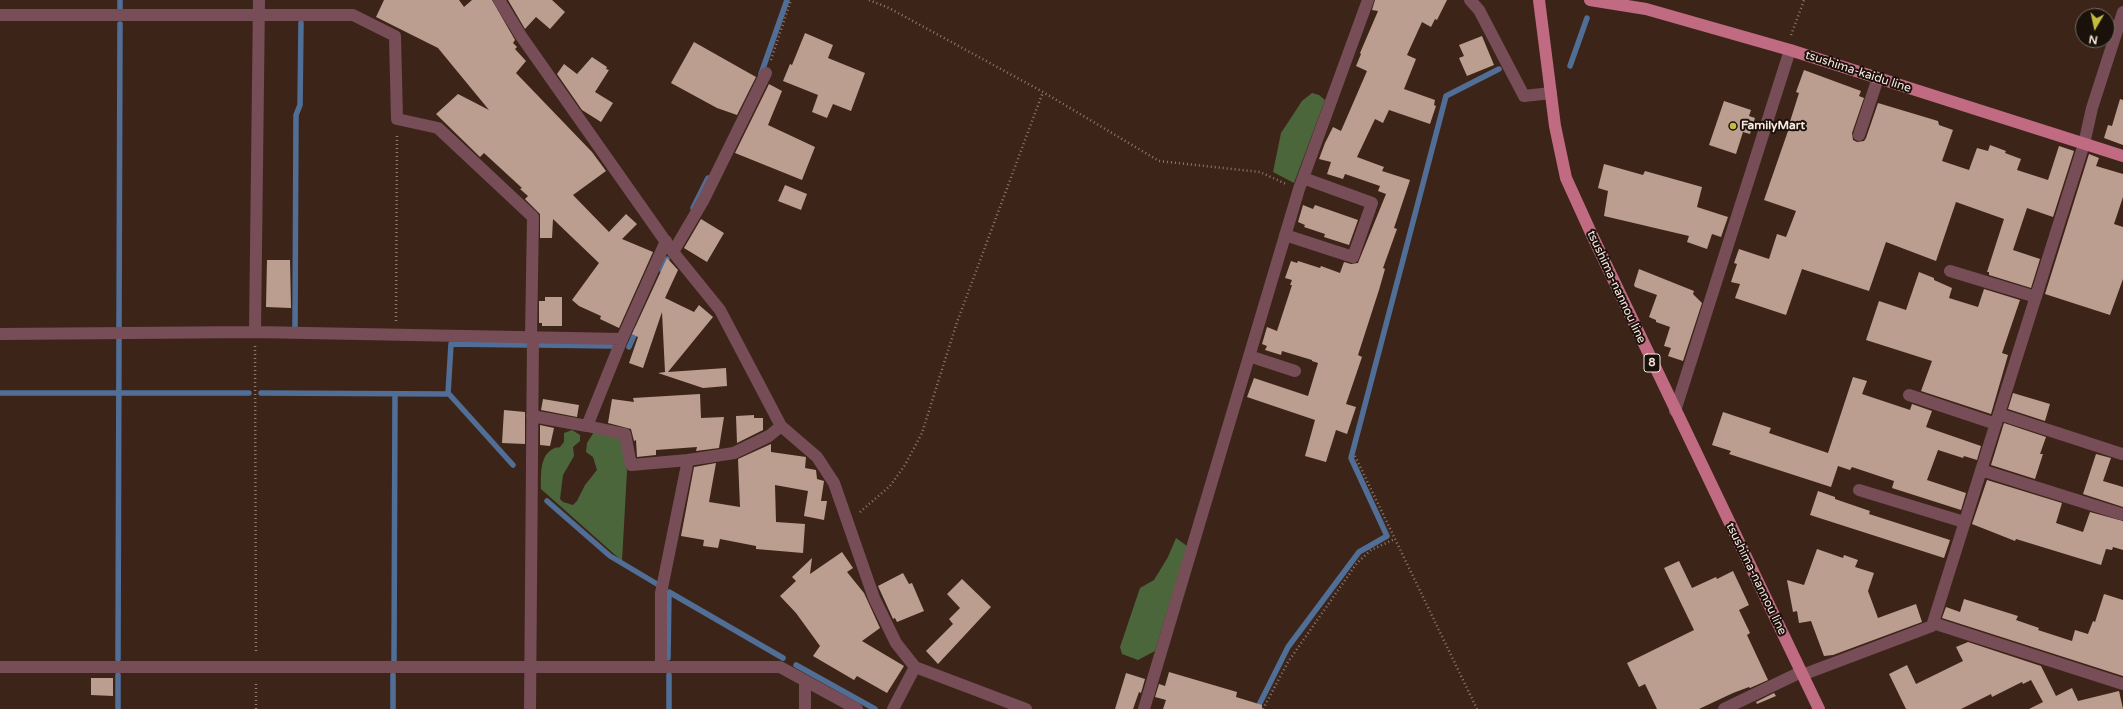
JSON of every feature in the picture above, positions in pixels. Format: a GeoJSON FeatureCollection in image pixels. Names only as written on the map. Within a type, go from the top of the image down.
{"type":"FeatureCollection","features":[{"type":"Feature","properties":{"kind":"main road","name":"tsushima-nannou line"},"geometry":{"type":"LineString","coordinates":[[1540,0],[1555,126],[1566,178],[1675,411],[1819,709]]}},
{"type":"Feature","properties":{"kind":"main road","name":"tsushima-kaidu line"},"geometry":{"type":"LineString","coordinates":[[1590,0],[1646,9],[1787,49],[2123,156]]}},
{"type":"Feature","properties":{"kind":"street"},"geometry":{"type":"LineString","coordinates":[[255,332],[259,0]]}},
{"type":"Feature","properties":{"kind":"street"},"geometry":{"type":"LineString","coordinates":[[499,0],[521,36],[673,252],[720,310],[781,426],[817,457],[834,483],[874,598],[896,643],[915,667],[1026,709]]}},
{"type":"Feature","properties":{"kind":"street"},"geometry":{"type":"LineString","coordinates":[[1144,709],[1301,183],[1368,0]]}},
{"type":"Feature","properties":{"kind":"street"},"geometry":{"type":"LineString","coordinates":[[1470,0],[1479,10],[1524,96],[1551,93]]}},
{"type":"Feature","properties":{"kind":"street"},"geometry":{"type":"LineString","coordinates":[[1724,709],[1802,674],[1932,626],[2084,144],[2092,108],[2123,12]]}},
{"type":"Feature","properties":{"kind":"street"},"geometry":{"type":"LineString","coordinates":[[0,15],[353,15],[396,36],[397,119],[438,128],[533,217],[530,709]]}},
{"type":"Feature","properties":{"kind":"street"},"geometry":{"type":"LineString","coordinates":[[1675,411],[1787,49]]}},
{"type":"Feature","properties":{"kind":"street"},"geometry":{"type":"LineString","coordinates":[[673,252],[704,201],[766,73]]}},
{"type":"Feature","properties":{"kind":"street"},"geometry":{"type":"LineString","coordinates":[[1859,135],[1878,78]]}},
{"type":"Feature","properties":{"kind":"street"},"geometry":{"type":"LineString","coordinates":[[1285,235],[1353,257],[1372,203],[1301,183]]}},
{"type":"Feature","properties":{"kind":"street"},"geometry":{"type":"LineString","coordinates":[[588,426],[622,339],[666,241]]}},
{"type":"Feature","properties":{"kind":"street"},"geometry":{"type":"LineString","coordinates":[[1950,271],[2036,297]]}},
{"type":"Feature","properties":{"kind":"street"},"geometry":{"type":"LineString","coordinates":[[0,334],[255,332],[622,339]]}},
{"type":"Feature","properties":{"kind":"street"},"geometry":{"type":"LineString","coordinates":[[1249,356],[1295,371]]}},
{"type":"Feature","properties":{"kind":"street"},"geometry":{"type":"LineString","coordinates":[[1909,395],[2122,454]]}},
{"type":"Feature","properties":{"kind":"street"},"geometry":{"type":"LineString","coordinates":[[532,416],[625,434],[631,465],[688,460],[734,453],[769,436],[781,426]]}},
{"type":"Feature","properties":{"kind":"street"},"geometry":{"type":"LineString","coordinates":[[661,667],[661,592],[688,460]]}},
{"type":"Feature","properties":{"kind":"street"},"geometry":{"type":"LineString","coordinates":[[1981,470],[2121,514]]}},
{"type":"Feature","properties":{"kind":"street"},"geometry":{"type":"LineString","coordinates":[[1859,490],[1964,522]]}},
{"type":"Feature","properties":{"kind":"street"},"geometry":{"type":"LineString","coordinates":[[1933,623],[2123,684]]}},
{"type":"Feature","properties":{"kind":"street"},"geometry":{"type":"LineString","coordinates":[[0,667],[780,667],[857,709]]}},
{"type":"Feature","properties":{"kind":"street"},"geometry":{"type":"LineString","coordinates":[[893,709],[915,667]]}},
{"type":"Feature","properties":{"kind":"street"},"geometry":{"type":"LineString","coordinates":[[804,709],[805,681]]}},
{"type":"Feature","properties":{"kind":"path"},"geometry":{"type":"LineString","coordinates":[[766,73],[791,0]]}},
{"type":"Feature","properties":{"kind":"path"},"geometry":{"type":"LineString","coordinates":[[869,0],[889,8],[1043,92],[1159,161],[1260,172],[1301,183]]}},
{"type":"Feature","properties":{"kind":"path"},"geometry":{"type":"LineString","coordinates":[[1787,49],[1804,0]]}},
{"type":"Feature","properties":{"kind":"path"},"geometry":{"type":"LineString","coordinates":[[847,523],[890,486],[906,465],[922,434],[957,322],[1043,92]]}},
{"type":"Feature","properties":{"kind":"path"},"geometry":{"type":"LineString","coordinates":[[396,334],[397,119]]}},
{"type":"Feature","properties":{"kind":"path"},"geometry":{"type":"LineString","coordinates":[[255,332],[256,709]]}},
{"type":"Feature","properties":{"kind":"path"},"geometry":{"type":"LineString","coordinates":[[1355,456],[1477,709]]}},
{"type":"Feature","properties":{"kind":"path"},"geometry":{"type":"LineString","coordinates":[[1263,709],[1288,662],[1356,563],[1371,550],[1395,539]]}},
{"type":"Feature","properties":{"kind":"green space"},"geometry":{"type":"Polygon","coordinates":[[[1312,93],[1319,95],[1325,100],[1294,183],[1273,172],[1281,133],[1302,101],[1312,93]]]}},
{"type":"Feature","properties":{"kind":"green space"},"geometry":{"type":"Polygon","coordinates":[[[572,430],[580,435],[580,441],[573,447],[574,456],[563,475],[560,499],[563,502],[573,505],[577,501],[585,485],[597,470],[593,457],[586,452],[587,443],[594,432],[623,438],[627,471],[622,561],[541,489],[542,466],[546,455],[555,448],[560,447],[564,442],[564,433],[572,430]]]}},
{"type":"Feature","properties":{"kind":"green space"},"geometry":{"type":"Polygon","coordinates":[[[1176,538],[1187,546],[1155,651],[1138,660],[1122,654],[1120,647],[1140,588],[1154,580],[1168,557],[1176,538]]]}},
{"type":"Feature","properties":{"kind":"building"},"geometry":{"type":"Polygon","coordinates":[[[384,0],[459,0],[464,7],[472,0],[492,0],[515,40],[513,43],[517,47],[515,49],[526,61],[516,73],[592,152],[606,171],[573,195],[609,232],[626,214],[637,224],[622,239],[653,252],[619,328],[600,319],[601,316],[579,306],[572,300],[599,263],[553,219],[552,238],[540,238],[540,214],[525,199],[528,196],[520,189],[522,188],[484,153],[480,157],[436,114],[458,94],[489,110],[438,48],[376,17],[384,0]]]}},
{"type":"Feature","properties":{"kind":"building"},"geometry":{"type":"Polygon","coordinates":[[[508,0],[552,0],[565,12],[550,29],[536,17],[525,29],[508,0]]]}},
{"type":"Feature","properties":{"kind":"building"},"geometry":{"type":"Polygon","coordinates":[[[1375,0],[1447,0],[1437,20],[1435,19],[1431,27],[1422,22],[1407,55],[1416,59],[1404,89],[1435,100],[1434,105],[1436,106],[1430,124],[1389,110],[1383,123],[1375,119],[1357,157],[1384,167],[1382,171],[1410,180],[1394,228],[1397,229],[1383,268],[1385,269],[1379,290],[1358,355],[1362,357],[1346,404],[1356,407],[1347,434],[1336,430],[1326,462],[1305,456],[1315,420],[1247,397],[1254,378],[1308,396],[1318,363],[1282,351],[1281,355],[1265,350],[1267,346],[1262,344],[1267,327],[1277,331],[1292,285],[1290,285],[1292,280],[1285,278],[1291,261],[1297,263],[1298,261],[1320,268],[1321,266],[1340,273],[1344,262],[1351,264],[1358,263],[1386,194],[1378,191],[1380,186],[1345,174],[1343,179],[1327,174],[1331,162],[1319,159],[1333,127],[1341,131],[1367,71],[1356,66],[1378,11],[1372,10],[1375,0]]]}},
{"type":"Feature","properties":{"kind":"building"},"geometry":{"type":"Polygon","coordinates":[[[805,33],[833,45],[828,58],[865,73],[851,111],[833,104],[827,118],[812,112],[818,95],[783,81],[790,64],[792,65],[805,33]]]}},
{"type":"Feature","properties":{"kind":"building"},"geometry":{"type":"Polygon","coordinates":[[[1482,36],[1494,65],[1467,76],[1459,58],[1464,56],[1459,45],[1482,36]]]}},
{"type":"Feature","properties":{"kind":"building"},"geometry":{"type":"Polygon","coordinates":[[[694,42],[756,77],[737,115],[717,108],[671,83],[694,42]]]}},
{"type":"Feature","properties":{"kind":"building"},"geometry":{"type":"Polygon","coordinates":[[[592,57],[609,70],[595,92],[613,103],[601,122],[582,110],[557,74],[564,64],[577,74],[592,57]]]}},
{"type":"Feature","properties":{"kind":"building"},"geometry":{"type":"Polygon","coordinates":[[[1804,70],[1861,91],[1859,96],[1864,98],[1852,133],[1853,140],[1857,142],[1864,141],[1866,138],[1878,103],[1938,121],[1939,125],[1953,130],[1942,161],[1969,170],[1977,148],[1988,151],[1990,145],[2021,159],[2017,170],[2048,180],[2059,146],[2074,151],[2053,217],[2027,208],[2013,250],[2040,259],[2031,288],[1989,275],[1989,272],[1987,272],[2004,219],[1956,202],[1936,261],[1886,242],[1869,291],[1802,269],[1786,315],[1735,298],[1740,284],[1731,282],[1737,264],[1734,263],[1739,249],[1769,259],[1777,234],[1786,237],[1796,211],[1764,200],[1788,131],[1799,93],[1796,92],[1804,70]]]}},
{"type":"Feature","properties":{"kind":"building"},"geometry":{"type":"Polygon","coordinates":[[[769,84],[782,91],[768,125],[815,147],[802,180],[735,153],[769,84]]]}},
{"type":"Feature","properties":{"kind":"building"},"geometry":{"type":"Polygon","coordinates":[[[2120,99],[2123,100],[2123,145],[2104,138],[2108,125],[2112,126],[2120,99]]]}},
{"type":"Feature","properties":{"kind":"building"},"geometry":{"type":"Polygon","coordinates":[[[1724,101],[1751,110],[1749,116],[1755,118],[1750,134],[1743,132],[1736,154],[1709,145],[1724,101]]]}},
{"type":"Feature","properties":{"kind":"building"},"geometry":{"type":"Polygon","coordinates":[[[2089,154],[2099,158],[2096,166],[2123,174],[2123,197],[2114,224],[2123,227],[2123,279],[2110,315],[2045,294],[2089,154]]]}},
{"type":"Feature","properties":{"kind":"building"},"geometry":{"type":"Polygon","coordinates":[[[1604,164],[1643,175],[1645,171],[1702,187],[1697,207],[1728,217],[1721,237],[1712,234],[1707,249],[1687,242],[1689,236],[1604,216],[1608,191],[1598,188],[1604,164]]]}},
{"type":"Feature","properties":{"kind":"building"},"geometry":{"type":"Polygon","coordinates":[[[785,185],[807,194],[801,210],[778,201],[785,185]]]}},
{"type":"Feature","properties":{"kind":"building"},"geometry":{"type":"Polygon","coordinates":[[[1303,205],[1313,209],[1315,205],[1358,220],[1349,245],[1324,237],[1325,234],[1304,227],[1305,225],[1298,222],[1303,205]]]}},
{"type":"Feature","properties":{"kind":"building"},"geometry":{"type":"Polygon","coordinates":[[[701,219],[724,233],[707,262],[684,248],[701,219]]]}},
{"type":"Feature","properties":{"kind":"building"},"geometry":{"type":"Polygon","coordinates":[[[667,258],[678,270],[665,298],[694,312],[699,305],[713,317],[668,372],[726,368],[727,386],[703,388],[658,373],[665,372],[662,312],[643,368],[629,363],[638,337],[632,334],[667,258]]]}},
{"type":"Feature","properties":{"kind":"building"},"geometry":{"type":"Polygon","coordinates":[[[267,260],[290,260],[291,308],[266,307],[267,260]]]}},
{"type":"Feature","properties":{"kind":"building"},"geometry":{"type":"Polygon","coordinates":[[[1639,269],[1694,291],[1693,294],[1702,303],[1683,361],[1668,356],[1671,348],[1664,346],[1670,327],[1656,322],[1656,320],[1649,317],[1657,295],[1635,287],[1634,285],[1639,269]]]}},
{"type":"Feature","properties":{"kind":"building"},"geometry":{"type":"Polygon","coordinates":[[[1919,272],[1952,288],[1949,298],[1978,307],[1984,289],[2020,300],[2002,353],[2008,355],[1991,414],[1921,391],[1932,361],[1866,340],[1879,301],[1906,310],[1919,272]]]}},
{"type":"Feature","properties":{"kind":"building"},"geometry":{"type":"Polygon","coordinates":[[[545,297],[562,297],[562,326],[542,326],[542,323],[539,323],[539,301],[545,301],[545,297]]]}},
{"type":"Feature","properties":{"kind":"building"},"geometry":{"type":"Polygon","coordinates":[[[1853,377],[1867,381],[1862,394],[1910,410],[1912,404],[1932,411],[1926,427],[1981,446],[1977,460],[1964,456],[1963,458],[1938,450],[1927,480],[1966,493],[1961,510],[1892,488],[1894,481],[1852,467],[1850,470],[1838,466],[1831,487],[1729,454],[1731,451],[1712,445],[1723,412],[1771,428],[1769,433],[1828,453],[1853,377]]]}},
{"type":"Feature","properties":{"kind":"building"},"geometry":{"type":"Polygon","coordinates":[[[2013,393],[2050,404],[2045,421],[2008,409],[2013,393]]]}},
{"type":"Feature","properties":{"kind":"building"},"geometry":{"type":"Polygon","coordinates":[[[700,394],[701,418],[724,417],[719,448],[696,451],[697,447],[656,450],[656,455],[637,457],[636,440],[634,441],[631,429],[608,423],[612,399],[634,402],[633,398],[700,394]]]}},
{"type":"Feature","properties":{"kind":"building"},"geometry":{"type":"Polygon","coordinates":[[[543,399],[579,405],[577,417],[541,410],[543,399]]]}},
{"type":"Feature","properties":{"kind":"building"},"geometry":{"type":"Polygon","coordinates":[[[504,410],[525,412],[525,444],[502,443],[504,410]]]}},
{"type":"Feature","properties":{"kind":"building"},"geometry":{"type":"Polygon","coordinates":[[[754,415],[754,418],[763,418],[763,430],[737,443],[736,416],[754,415]]]}},
{"type":"Feature","properties":{"kind":"building"},"geometry":{"type":"Polygon","coordinates":[[[2004,423],[2046,437],[2040,454],[2043,454],[2035,479],[1991,465],[2004,423]]]}},
{"type":"Feature","properties":{"kind":"building"},"geometry":{"type":"Polygon","coordinates":[[[540,425],[554,428],[550,446],[540,445],[540,425]]]}},
{"type":"Feature","properties":{"kind":"building"},"geometry":{"type":"Polygon","coordinates":[[[771,444],[771,452],[806,457],[805,468],[816,470],[817,479],[824,481],[821,501],[827,501],[824,520],[804,516],[808,491],[775,485],[776,522],[805,524],[803,553],[756,549],[756,546],[720,539],[718,548],[703,546],[704,540],[681,536],[694,467],[716,463],[709,502],[740,507],[738,459],[771,444]]]}},
{"type":"Feature","properties":{"kind":"building"},"geometry":{"type":"Polygon","coordinates":[[[2096,454],[2111,458],[2103,481],[2123,487],[2123,507],[2083,494],[2096,454]]]}},
{"type":"Feature","properties":{"kind":"building"},"geometry":{"type":"Polygon","coordinates":[[[1987,480],[2062,503],[2056,523],[2083,532],[2090,512],[2123,521],[2123,550],[2113,547],[2112,550],[2106,549],[2101,565],[2016,539],[2015,541],[1972,524],[1987,480]]]}},
{"type":"Feature","properties":{"kind":"building"},"geometry":{"type":"Polygon","coordinates":[[[1818,491],[1835,497],[1835,499],[1870,511],[1869,514],[1950,540],[1944,558],[1810,515],[1818,491]]]}},
{"type":"Feature","properties":{"kind":"building"},"geometry":{"type":"Polygon","coordinates":[[[1817,549],[1843,558],[1844,555],[1858,560],[1855,567],[1874,573],[1868,591],[1878,618],[1916,604],[1922,622],[1833,655],[1824,656],[1811,621],[1799,623],[1797,611],[1793,612],[1787,580],[1804,585],[1817,549]]]}},
{"type":"Feature","properties":{"kind":"building"},"geometry":{"type":"Polygon","coordinates":[[[842,552],[853,568],[847,572],[864,593],[880,628],[862,641],[904,666],[887,693],[857,676],[854,680],[813,656],[820,646],[796,613],[780,596],[796,581],[792,577],[812,558],[810,574],[842,552]]]}},
{"type":"Feature","properties":{"kind":"building"},"geometry":{"type":"Polygon","coordinates":[[[1679,561],[1692,588],[1716,577],[1717,579],[1733,571],[1749,605],[1739,610],[1750,633],[1747,635],[1768,680],[1750,688],[1749,687],[1733,693],[1699,709],[1657,709],[1645,684],[1639,687],[1627,663],[1694,630],[1664,568],[1679,561]]]}},
{"type":"Feature","properties":{"kind":"building"},"geometry":{"type":"Polygon","coordinates":[[[903,573],[909,584],[912,583],[924,611],[897,622],[895,618],[893,619],[878,586],[903,573]]]}},
{"type":"Feature","properties":{"kind":"building"},"geometry":{"type":"Polygon","coordinates":[[[962,579],[991,607],[938,664],[926,651],[953,624],[949,619],[960,608],[947,594],[962,579]]]}},
{"type":"Feature","properties":{"kind":"building"},"geometry":{"type":"Polygon","coordinates":[[[2104,594],[2123,600],[2123,676],[1942,618],[1946,607],[1960,612],[1964,599],[2018,616],[2016,620],[2039,628],[2038,630],[2072,641],[2075,630],[2088,634],[2093,621],[2095,622],[2104,594]]]}},
{"type":"Feature","properties":{"kind":"building"},"geometry":{"type":"Polygon","coordinates":[[[1968,642],[2041,666],[2056,696],[2072,688],[2078,701],[2119,691],[2123,709],[2029,709],[2043,702],[2031,680],[2023,684],[2022,682],[1992,697],[1991,694],[1961,709],[1906,709],[1889,674],[1907,665],[1916,684],[1963,661],[1956,647],[1968,642]]]}},
{"type":"Feature","properties":{"kind":"building"},"geometry":{"type":"Polygon","coordinates":[[[1169,672],[1237,692],[1236,697],[1262,705],[1262,709],[1163,709],[1166,700],[1155,697],[1159,684],[1165,686],[1169,672]]]}},
{"type":"Feature","properties":{"kind":"building"},"geometry":{"type":"Polygon","coordinates":[[[1126,673],[1145,679],[1141,693],[1139,692],[1133,709],[1115,709],[1126,673]]]}},
{"type":"Feature","properties":{"kind":"building"},"geometry":{"type":"Polygon","coordinates":[[[91,678],[113,678],[113,696],[91,695],[91,678]]]}},
{"type":"Feature","properties":{"kind":"building"},"geometry":{"type":"Polygon","coordinates":[[[1774,693],[1776,696],[1757,704],[1756,702],[1774,693]]]}},
{"type":"Feature","properties":{"kind":"waterway"},"geometry":{"type":"LineString","coordinates":[[120,0],[120,10]]}},
{"type":"Feature","properties":{"kind":"waterway"},"geometry":{"type":"LineString","coordinates":[[761,74],[787,0]]}},
{"type":"Feature","properties":{"kind":"waterway"},"geometry":{"type":"LineString","coordinates":[[1570,66],[1587,18]]}},
{"type":"Feature","properties":{"kind":"waterway"},"geometry":{"type":"LineString","coordinates":[[295,328],[296,115],[300,105],[301,23]]}},
{"type":"Feature","properties":{"kind":"waterway"},"geometry":{"type":"LineString","coordinates":[[119,327],[120,24]]}},
{"type":"Feature","properties":{"kind":"waterway"},"geometry":{"type":"LineString","coordinates":[[1257,709],[1288,647],[1359,552],[1387,536],[1351,458],[1446,96],[1499,69]]}},
{"type":"Feature","properties":{"kind":"waterway"},"geometry":{"type":"LineString","coordinates":[[693,208],[708,178]]}},
{"type":"Feature","properties":{"kind":"waterway"},"geometry":{"type":"LineString","coordinates":[[662,270],[667,259]]}},
{"type":"Feature","properties":{"kind":"waterway"},"geometry":{"type":"LineString","coordinates":[[629,347],[637,329]]}},
{"type":"Feature","properties":{"kind":"waterway"},"geometry":{"type":"LineString","coordinates":[[118,659],[119,339]]}},
{"type":"Feature","properties":{"kind":"waterway"},"geometry":{"type":"LineString","coordinates":[[448,394],[451,344],[526,345]]}},
{"type":"Feature","properties":{"kind":"waterway"},"geometry":{"type":"LineString","coordinates":[[540,345],[611,346]]}},
{"type":"Feature","properties":{"kind":"waterway"},"geometry":{"type":"LineString","coordinates":[[0,393],[249,393]]}},
{"type":"Feature","properties":{"kind":"waterway"},"geometry":{"type":"LineString","coordinates":[[261,393],[449,394],[513,465]]}},
{"type":"Feature","properties":{"kind":"waterway"},"geometry":{"type":"LineString","coordinates":[[394,661],[395,394]]}},
{"type":"Feature","properties":{"kind":"waterway"},"geometry":{"type":"LineString","coordinates":[[547,501],[610,556],[657,584]]}},
{"type":"Feature","properties":{"kind":"waterway"},"geometry":{"type":"LineString","coordinates":[[668,658],[669,592],[783,658]]}},
{"type":"Feature","properties":{"kind":"waterway"},"geometry":{"type":"LineString","coordinates":[[796,665],[875,709]]}},
{"type":"Feature","properties":{"kind":"waterway"},"geometry":{"type":"LineString","coordinates":[[118,675],[118,709]]}},
{"type":"Feature","properties":{"kind":"waterway"},"geometry":{"type":"LineString","coordinates":[[393,675],[393,709]]}},
{"type":"Feature","properties":{"kind":"waterway"},"geometry":{"type":"LineString","coordinates":[[669,675],[669,709]]}},
{"type":"Feature","properties":{"kind":"place","name":"FamilyMart"},"geometry":{"type":"Point","coordinates":[1733,126]}}]}
